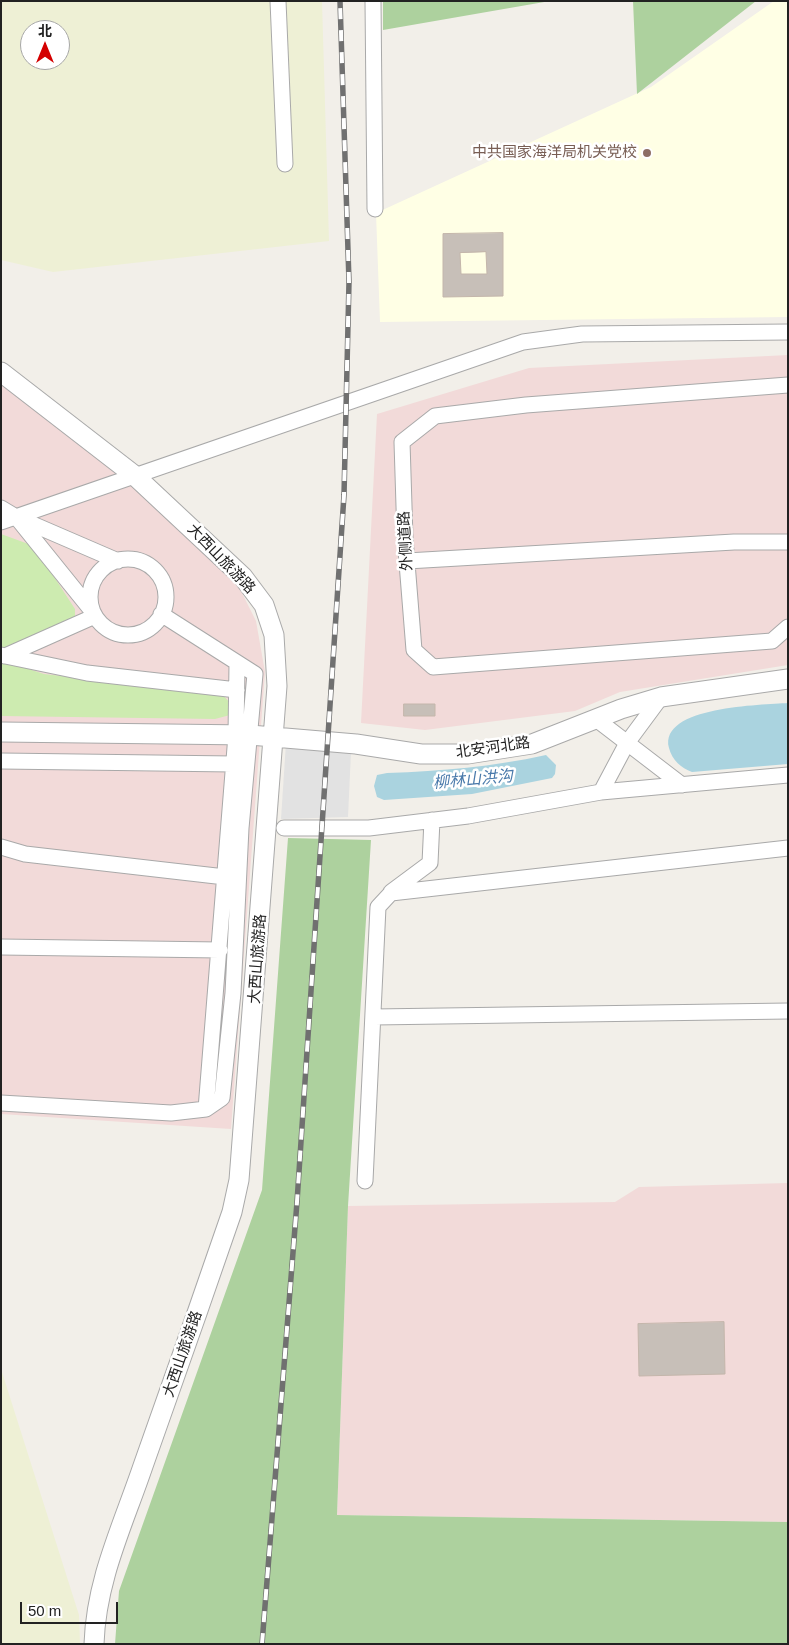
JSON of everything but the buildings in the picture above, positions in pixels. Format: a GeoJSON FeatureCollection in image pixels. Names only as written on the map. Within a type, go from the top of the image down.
{"type":"FeatureCollection","features":[{"type":"Feature","properties":{"kind":"street"},"geometry":{"type":"LineString","coordinates":[[278,1],[285,164]]}},
{"type":"Feature","properties":{"kind":"street"},"geometry":{"type":"LineString","coordinates":[[373,1],[375,209]]}},
{"type":"Feature","properties":{"kind":"street"},"geometry":{"type":"LineString","coordinates":[[8,520],[523,342],[582,334],[788,332]]}},
{"type":"Feature","properties":{"kind":"street","name":"大西山旅游路"},"geometry":{"type":"LineString","coordinates":[[1,372],[134,475],[243,577],[264,605],[274,635],[277,686],[239,1180],[232,1212],[218,1255],[107,1563],[97,1606],[94,1644]]}},
{"type":"Feature","properties":{"kind":"street","name":"外侧道路"},"geometry":{"type":"LineString","coordinates":[[788,385],[526,405],[435,416],[402,442],[407,561],[414,650],[433,667],[772,642],[788,627]]}},
{"type":"Feature","properties":{"kind":"street"},"geometry":{"type":"LineString","coordinates":[[1,508],[8,520],[108,630],[132,635],[149,628],[161,614],[165,603],[165,590],[157,574],[143,562],[131,559],[118,560],[106,566],[97,574],[90,592],[94,614]]}},
{"type":"Feature","properties":{"kind":"street"},"geometry":{"type":"LineString","coordinates":[[8,520],[118,560]]}},
{"type":"Feature","properties":{"kind":"street"},"geometry":{"type":"LineString","coordinates":[[407,561],[734,542],[788,542]]}},
{"type":"Feature","properties":{"kind":"street"},"geometry":{"type":"LineString","coordinates":[[3,655],[94,614]]}},
{"type":"Feature","properties":{"kind":"street"},"geometry":{"type":"LineString","coordinates":[[161,614],[255,674],[243,735],[233,764],[220,950],[206,1108]]}},
{"type":"Feature","properties":{"kind":"street"},"geometry":{"type":"LineString","coordinates":[[3,655],[87,673],[237,690]]}},
{"type":"Feature","properties":{"kind":"street"},"geometry":{"type":"LineString","coordinates":[[1,1103],[171,1113],[206,1108],[222,1098],[233,993],[241,828],[243,735],[237,690],[237,664]]}},
{"type":"Feature","properties":{"kind":"street","name":"北安河北路"},"geometry":{"type":"LineString","coordinates":[[1,732],[243,735],[356,744],[421,754],[468,754],[532,744],[661,696],[788,679]]}},
{"type":"Feature","properties":{"kind":"street"},"geometry":{"type":"LineString","coordinates":[[601,792],[627,743],[661,696]]}},
{"type":"Feature","properties":{"kind":"street"},"geometry":{"type":"LineString","coordinates":[[596,719],[682,786]]}},
{"type":"Feature","properties":{"kind":"street"},"geometry":{"type":"LineString","coordinates":[[1,761],[233,764]]}},
{"type":"Feature","properties":{"kind":"street"},"geometry":{"type":"LineString","coordinates":[[284,828],[369,828],[432,820],[601,792],[788,775]]}},
{"type":"Feature","properties":{"kind":"street"},"geometry":{"type":"LineString","coordinates":[[365,1181],[378,907],[391,893],[430,863],[432,820]]}},
{"type":"Feature","properties":{"kind":"street"},"geometry":{"type":"LineString","coordinates":[[241,828],[261,828]]}},
{"type":"Feature","properties":{"kind":"street"},"geometry":{"type":"LineString","coordinates":[[1,848],[25,854],[225,877]]}},
{"type":"Feature","properties":{"kind":"street"},"geometry":{"type":"LineString","coordinates":[[391,893],[788,848]]}},
{"type":"Feature","properties":{"kind":"street"},"geometry":{"type":"LineString","coordinates":[[1,948],[220,950]]}},
{"type":"Feature","properties":{"kind":"street"},"geometry":{"type":"LineString","coordinates":[[374,1017],[788,1011]]}},
{"type":"Feature","properties":{"kind":"shaded area"},"geometry":{"type":"Polygon","coordinates":[[[1,1],[322,1],[329,241],[53,272],[1,260],[1,1]]]}},
{"type":"Feature","properties":{"kind":"shaded area","name":"中共国家海洋局机关党校"},"geometry":{"type":"Polygon","coordinates":[[[774,1],[788,1],[788,317],[380,322],[376,213],[651,87],[774,1]]]}},
{"type":"Feature","properties":{"kind":"shaded area"},"geometry":{"type":"Polygon","coordinates":[[[788,355],[788,665],[620,692],[575,711],[425,730],[361,723],[377,414],[529,368],[788,355]]]}},
{"type":"Feature","properties":{"kind":"shaded area"},"geometry":{"type":"Polygon","coordinates":[[[1,381],[108,464],[238,585],[256,621],[265,672],[231,1129],[1,1114],[1,381]]]}},
{"type":"Feature","properties":{"kind":"shaded area"},"geometry":{"type":"Polygon","coordinates":[[[286,743],[351,752],[348,817],[281,819],[286,743]]]}},
{"type":"Feature","properties":{"kind":"shaded area"},"geometry":{"type":"Polygon","coordinates":[[[788,1183],[788,1522],[337,1515],[348,1206],[615,1202],[639,1187],[788,1183]]]}},
{"type":"Feature","properties":{"kind":"shaded area"},"geometry":{"type":"Polygon","coordinates":[[[1,1369],[79,1615],[80,1644],[1,1644],[1,1369]]]}},
{"type":"Feature","properties":{"kind":"green space"},"geometry":{"type":"Polygon","coordinates":[[[383,1],[550,1],[383,30],[383,1]]]}},
{"type":"Feature","properties":{"kind":"green space"},"geometry":{"type":"Polygon","coordinates":[[[633,1],[756,1],[637,94],[633,1]]]}},
{"type":"Feature","properties":{"kind":"green space"},"geometry":{"type":"Polygon","coordinates":[[[1,534],[34,546],[75,609],[75,617],[8,648],[1,647],[1,534]]]}},
{"type":"Feature","properties":{"kind":"green space"},"geometry":{"type":"Polygon","coordinates":[[[1,660],[44,674],[222,694],[231,704],[230,715],[215,719],[1,716],[1,660]]]}},
{"type":"Feature","properties":{"kind":"green space"},"geometry":{"type":"Polygon","coordinates":[[[288,838],[371,840],[348,1206],[337,1515],[788,1522],[788,1644],[115,1644],[119,1591],[262,1190],[288,838]]]}},
{"type":"Feature","properties":{"kind":"water"},"geometry":{"type":"Polygon","coordinates":[[[788,703],[788,764],[692,772],[678,763],[670,752],[670,734],[680,724],[695,716],[715,710],[736,707],[788,703]]]}},
{"type":"Feature","properties":{"kind":"water","name":"柳林山洪沟"},"geometry":{"type":"Polygon","coordinates":[[[546,755],[556,765],[555,774],[552,778],[472,794],[384,800],[377,797],[374,786],[377,775],[387,773],[467,768],[546,755]]]}},
{"type":"Feature","properties":{"kind":"railway"},"geometry":{"type":"LineString","coordinates":[[262,1644],[297,1202],[344,495],[349,282],[340,1]]}},
{"type":"Feature","properties":{"kind":"place","name":"中共国家海洋局机关党校"},"geometry":{"type":"Point","coordinates":[647,153]}}]}
